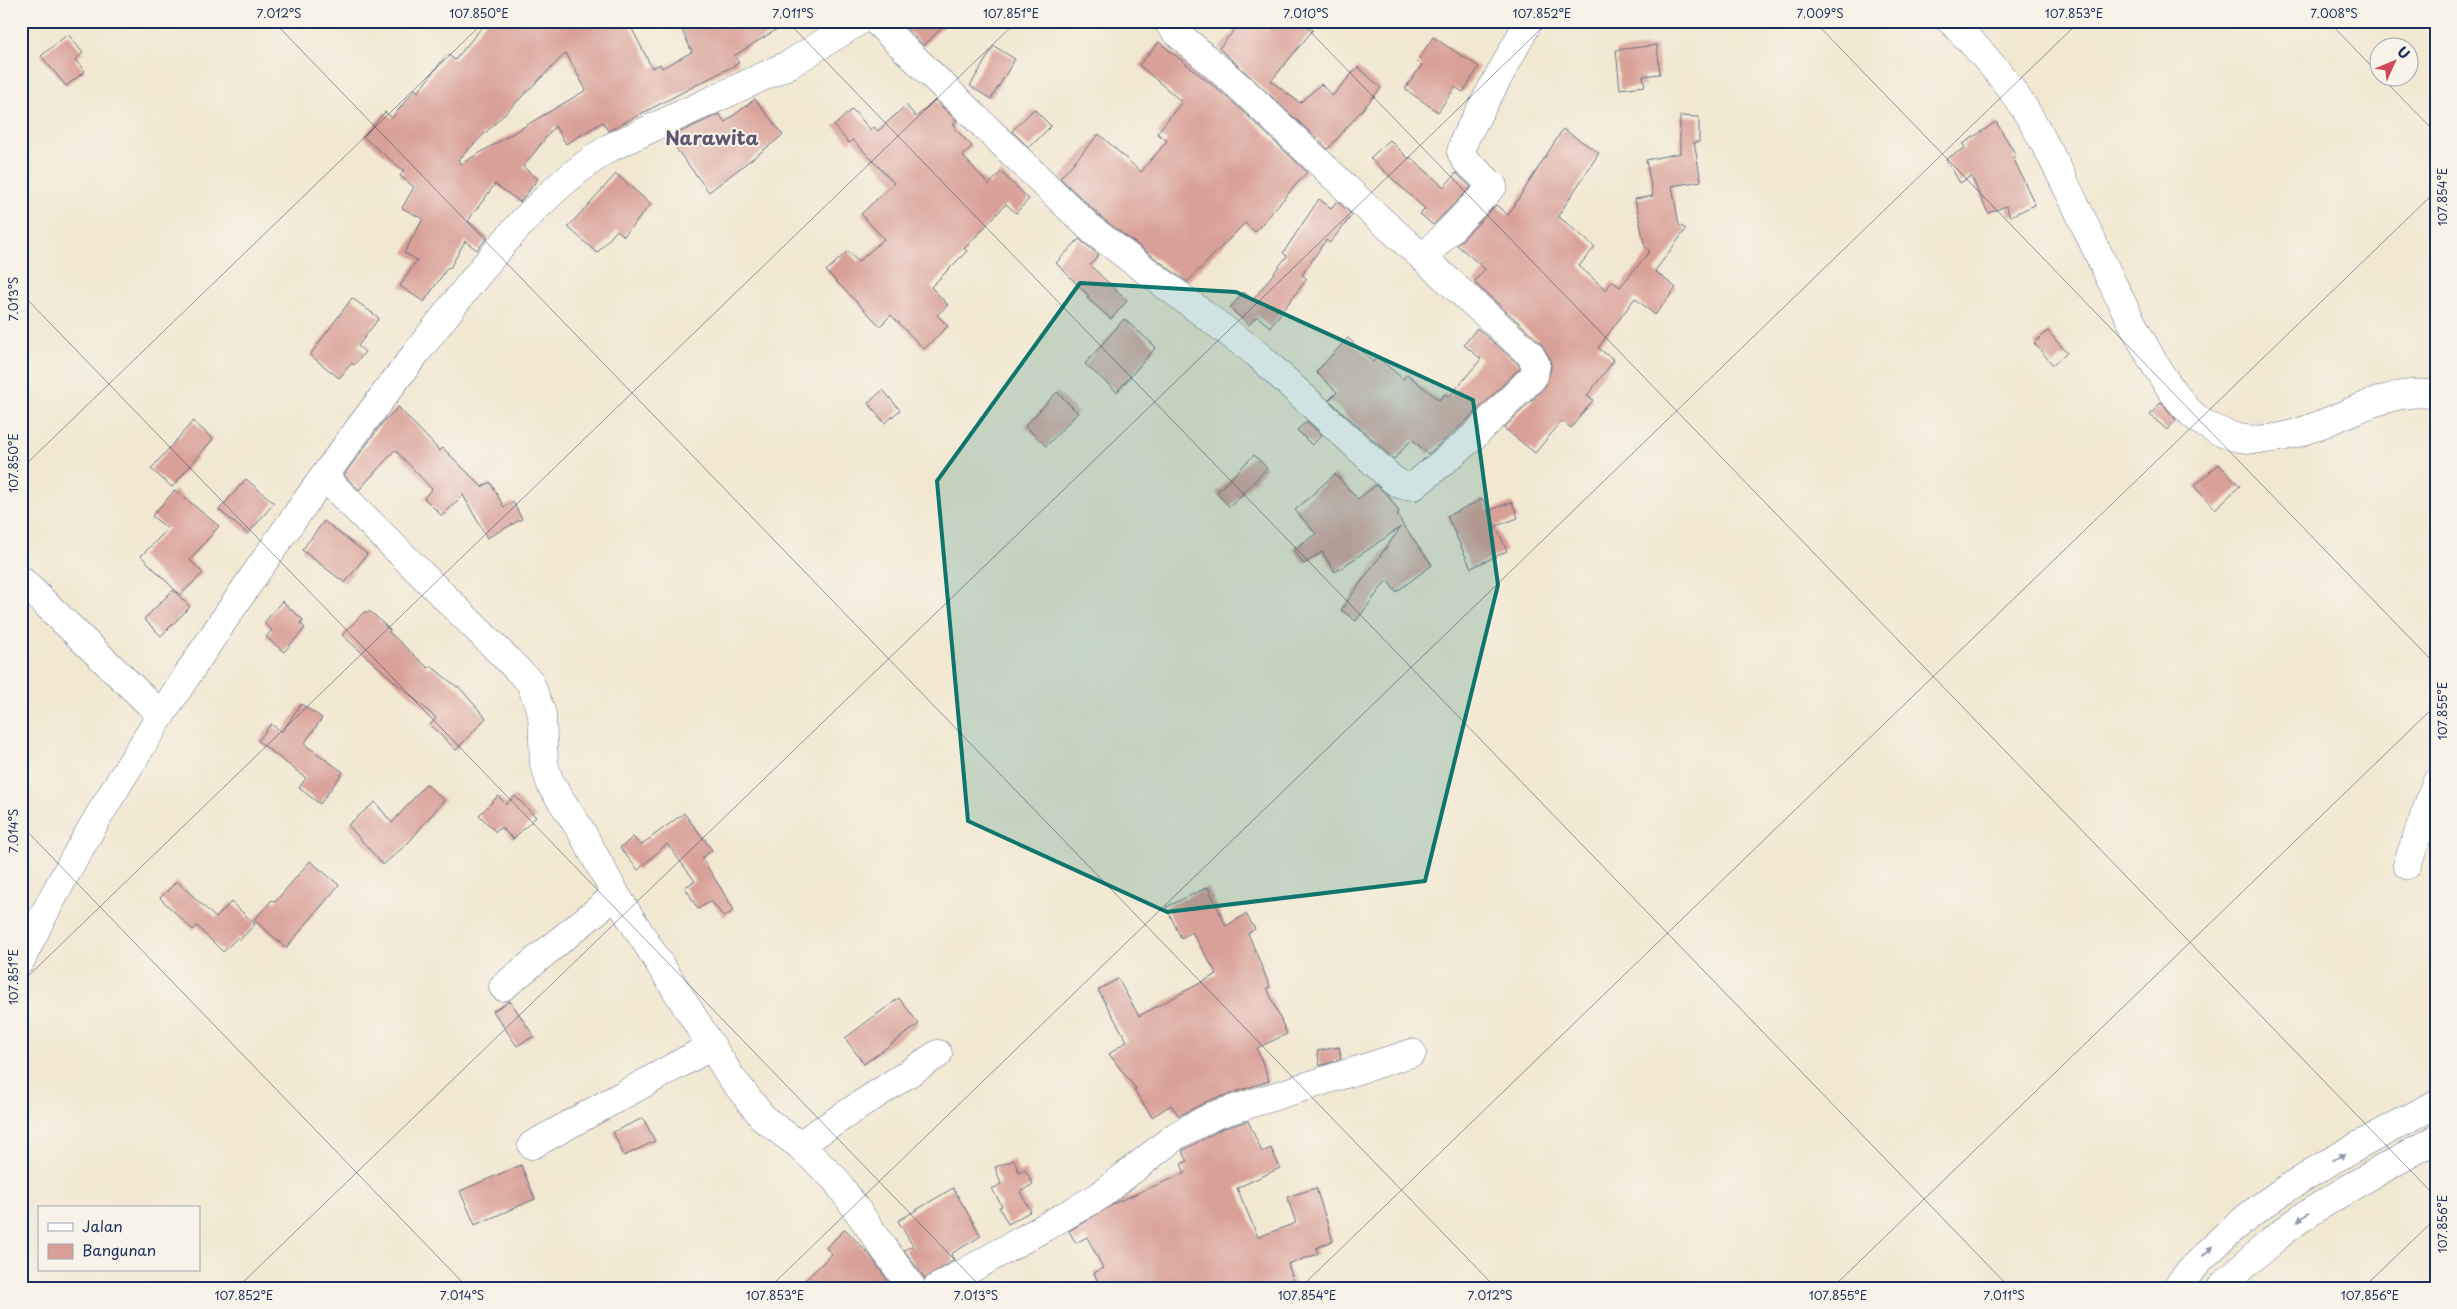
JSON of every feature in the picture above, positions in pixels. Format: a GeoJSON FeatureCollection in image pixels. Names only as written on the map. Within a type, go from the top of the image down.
{"type":"FeatureCollection","features":[{"type":"Feature","properties":{"kind":"street"},"geometry":{"type":"LineString","coordinates":[[21,960],[68,866],[101,810],[224,618],[380,399],[460,296],[521,224],[565,179],[611,147],[790,64],[859,21]]}},
{"type":"Feature","properties":{"kind":"street"},"geometry":{"type":"LineString","coordinates":[[876,21],[1092,230],[1257,354],[1394,480],[1408,487],[1414,486],[1480,431],[1534,376],[1536,365],[1523,348],[1422,258],[1244,90],[1177,33],[1167,21]]}},
{"type":"Feature","properties":{"kind":"street"},"geometry":{"type":"LineString","coordinates":[[1422,258],[1492,186],[1466,161],[1461,152],[1465,138],[1529,21]]}},
{"type":"Feature","properties":{"kind":"street"},"geometry":{"type":"LineString","coordinates":[[1951,21],[1992,64],[2025,110],[2066,184],[2145,348],[2188,411],[2217,432],[2263,440],[2292,434],[2398,395],[2420,392],[2436,395]]}},
{"type":"Feature","properties":{"kind":"street"},"geometry":{"type":"LineString","coordinates":[[324,477],[530,682],[542,714],[544,764],[551,785],[580,829],[616,895],[731,1077],[764,1119],[799,1145],[836,1179],[912,1288]]}},
{"type":"Feature","properties":{"kind":"street"},"geometry":{"type":"LineString","coordinates":[[21,580],[161,715]]}},
{"type":"Feature","properties":{"kind":"street"},"geometry":{"type":"LineString","coordinates":[[2407,865],[2436,783]]}},
{"type":"Feature","properties":{"kind":"street"},"geometry":{"type":"LineString","coordinates":[[503,987],[616,895]]}},
{"type":"Feature","properties":{"kind":"street"},"geometry":{"type":"LineString","coordinates":[[532,1145],[712,1046]]}},
{"type":"Feature","properties":{"kind":"street"},"geometry":{"type":"LineString","coordinates":[[938,1288],[1098,1197],[1177,1135],[1196,1124],[1215,1115],[1412,1053]]}},
{"type":"Feature","properties":{"kind":"street"},"geometry":{"type":"LineString","coordinates":[[799,1145],[938,1054]]}},
{"type":"Feature","properties":{"kind":"street"},"geometry":{"type":"LineString","coordinates":[[2176,1288],[2206,1252],[2284,1188],[2436,1104]]}},
{"type":"Feature","properties":{"kind":"street"},"geometry":{"type":"LineString","coordinates":[[2221,1288],[2262,1249],[2302,1218],[2334,1197],[2436,1140]]}},
{"type":"Feature","properties":{"kind":"highlighted area"},"geometry":{"type":"Polygon","coordinates":[[[1080,283],[1236,292],[1473,400],[1498,585],[1425,881],[1167,912],[968,821],[937,481],[1080,283]]]}},
{"type":"Feature","properties":{"kind":"building"},"geometry":{"type":"Polygon","coordinates":[[[487,21],[628,21],[652,68],[660,64],[662,68],[692,52],[678,21],[790,21],[734,56],[739,63],[608,131],[603,122],[566,144],[555,126],[523,167],[538,179],[520,202],[495,184],[468,221],[488,237],[477,250],[465,241],[450,268],[448,267],[424,302],[400,286],[417,260],[404,253],[423,219],[402,208],[414,187],[400,176],[404,171],[363,137],[385,112],[392,118],[415,89],[418,92],[447,54],[455,60],[487,21]],[[566,53],[458,160],[461,164],[586,90],[566,53]]]}},
{"type":"Feature","properties":{"kind":"building"},"geometry":{"type":"Polygon","coordinates":[[[899,21],[948,21],[924,46],[899,21]]]}},
{"type":"Feature","properties":{"kind":"building"},"geometry":{"type":"Polygon","coordinates":[[[1242,21],[1255,21],[1266,30],[1275,21],[1303,21],[1313,30],[1271,81],[1300,103],[1321,84],[1332,96],[1358,67],[1381,88],[1328,149],[1219,48],[1242,21]]]}},
{"type":"Feature","properties":{"kind":"building"},"geometry":{"type":"Polygon","coordinates":[[[68,34],[83,53],[75,60],[85,71],[66,86],[41,56],[68,34]]]}},
{"type":"Feature","properties":{"kind":"building"},"geometry":{"type":"Polygon","coordinates":[[[1433,37],[1479,67],[1463,92],[1455,87],[1438,112],[1405,89],[1422,65],[1417,62],[1433,37]]]}},
{"type":"Feature","properties":{"kind":"building"},"geometry":{"type":"Polygon","coordinates":[[[1159,42],[1233,102],[1307,172],[1255,232],[1245,223],[1187,282],[1102,218],[1060,178],[1099,134],[1141,172],[1167,141],[1157,133],[1182,102],[1139,65],[1159,42]]]}},
{"type":"Feature","properties":{"kind":"building"},"geometry":{"type":"Polygon","coordinates":[[[1657,45],[1660,74],[1643,76],[1645,86],[1620,89],[1616,50],[1657,45]]]}},
{"type":"Feature","properties":{"kind":"building"},"geometry":{"type":"Polygon","coordinates":[[[994,46],[1015,59],[991,99],[970,86],[994,46]]]}},
{"type":"Feature","properties":{"kind":"building"},"geometry":{"type":"Polygon","coordinates":[[[755,99],[783,135],[709,192],[668,138],[719,114],[725,122],[755,99]]]}},
{"type":"Feature","properties":{"kind":"building"},"geometry":{"type":"Polygon","coordinates":[[[935,100],[957,121],[953,124],[956,126],[954,128],[972,146],[963,156],[989,185],[1001,172],[1029,199],[1016,213],[1006,204],[964,249],[967,251],[931,287],[948,305],[937,315],[948,326],[924,349],[891,315],[880,326],[826,271],[848,251],[858,262],[884,239],[861,214],[894,183],[853,140],[849,143],[834,126],[852,109],[871,130],[874,127],[878,131],[906,105],[916,117],[935,100]]]}},
{"type":"Feature","properties":{"kind":"building"},"geometry":{"type":"Polygon","coordinates":[[[1034,109],[1051,126],[1029,148],[1012,131],[1034,109]]]}},
{"type":"Feature","properties":{"kind":"building"},"geometry":{"type":"Polygon","coordinates":[[[1680,116],[1699,117],[1699,142],[1694,142],[1701,181],[1672,186],[1679,225],[1686,229],[1655,271],[1676,288],[1655,315],[1635,298],[1598,348],[1614,360],[1587,396],[1593,400],[1571,428],[1562,421],[1535,453],[1504,428],[1545,387],[1551,368],[1550,358],[1540,342],[1474,282],[1485,269],[1457,245],[1496,205],[1508,215],[1563,129],[1599,153],[1558,216],[1595,247],[1579,266],[1606,290],[1612,281],[1620,287],[1650,251],[1645,247],[1635,199],[1653,196],[1646,160],[1680,153],[1680,116]]]}},
{"type":"Feature","properties":{"kind":"building"},"geometry":{"type":"Polygon","coordinates":[[[1996,122],[2016,155],[2013,157],[2035,205],[2010,216],[2006,206],[1988,213],[1971,176],[1960,183],[1946,159],[1965,148],[1963,144],[1996,122]]]}},
{"type":"Feature","properties":{"kind":"building"},"geometry":{"type":"Polygon","coordinates":[[[1390,140],[1409,159],[1410,157],[1444,187],[1456,173],[1471,187],[1433,225],[1420,214],[1425,209],[1370,158],[1390,140]]]}},
{"type":"Feature","properties":{"kind":"building"},"geometry":{"type":"Polygon","coordinates":[[[616,174],[651,204],[624,236],[617,230],[597,253],[568,227],[616,174]]]}},
{"type":"Feature","properties":{"kind":"building"},"geometry":{"type":"Polygon","coordinates":[[[1319,199],[1331,208],[1337,201],[1352,215],[1330,243],[1326,240],[1302,275],[1307,279],[1270,327],[1257,316],[1249,325],[1230,308],[1244,292],[1253,300],[1287,256],[1283,253],[1319,199]]]}},
{"type":"Feature","properties":{"kind":"building"},"geometry":{"type":"Polygon","coordinates":[[[1079,239],[1099,255],[1090,265],[1127,301],[1111,319],[1087,298],[1089,296],[1056,263],[1079,239]]]}},
{"type":"Feature","properties":{"kind":"building"},"geometry":{"type":"Polygon","coordinates":[[[352,298],[379,318],[358,346],[365,352],[339,378],[310,355],[352,298]]]}},
{"type":"Feature","properties":{"kind":"building"},"geometry":{"type":"Polygon","coordinates":[[[1124,319],[1156,347],[1117,392],[1085,364],[1124,319]]]}},
{"type":"Feature","properties":{"kind":"building"},"geometry":{"type":"Polygon","coordinates":[[[1477,328],[1518,364],[1520,368],[1462,425],[1428,454],[1412,439],[1394,459],[1329,400],[1337,392],[1316,372],[1348,338],[1373,362],[1377,357],[1403,379],[1407,374],[1439,400],[1445,394],[1449,397],[1481,359],[1464,345],[1477,328]]]}},
{"type":"Feature","properties":{"kind":"building"},"geometry":{"type":"Polygon","coordinates":[[[2048,331],[2067,353],[2053,365],[2034,343],[2048,331]]]}},
{"type":"Feature","properties":{"kind":"building"},"geometry":{"type":"Polygon","coordinates":[[[883,390],[900,410],[885,423],[868,403],[883,390]]]}},
{"type":"Feature","properties":{"kind":"building"},"geometry":{"type":"Polygon","coordinates":[[[1057,392],[1078,413],[1046,446],[1025,426],[1057,392]]]}},
{"type":"Feature","properties":{"kind":"building"},"geometry":{"type":"Polygon","coordinates":[[[2161,402],[2176,420],[2167,430],[2150,415],[2161,402]]]}},
{"type":"Feature","properties":{"kind":"building"},"geometry":{"type":"Polygon","coordinates":[[[398,407],[440,451],[443,448],[482,487],[490,482],[504,507],[513,502],[522,519],[487,538],[463,495],[442,516],[424,498],[432,489],[395,450],[359,490],[344,475],[383,422],[398,407]]]}},
{"type":"Feature","properties":{"kind":"building"},"geometry":{"type":"Polygon","coordinates":[[[193,421],[213,439],[172,487],[151,469],[193,421]]]}},
{"type":"Feature","properties":{"kind":"building"},"geometry":{"type":"Polygon","coordinates":[[[1307,421],[1322,435],[1312,445],[1297,430],[1307,421]]]}},
{"type":"Feature","properties":{"kind":"building"},"geometry":{"type":"Polygon","coordinates":[[[1254,455],[1267,468],[1230,507],[1216,493],[1254,455]]]}},
{"type":"Feature","properties":{"kind":"building"},"geometry":{"type":"Polygon","coordinates":[[[2219,464],[2240,486],[2215,509],[2194,486],[2219,464]]]}},
{"type":"Feature","properties":{"kind":"building"},"geometry":{"type":"Polygon","coordinates":[[[1335,474],[1358,499],[1376,485],[1387,494],[1399,512],[1397,514],[1403,525],[1432,565],[1396,592],[1387,580],[1356,621],[1341,610],[1401,527],[1335,572],[1322,552],[1304,564],[1293,549],[1316,534],[1295,510],[1335,474]]]}},
{"type":"Feature","properties":{"kind":"building"},"geometry":{"type":"Polygon","coordinates":[[[246,479],[274,503],[248,534],[219,510],[246,479]]]}},
{"type":"Feature","properties":{"kind":"building"},"geometry":{"type":"Polygon","coordinates":[[[175,490],[219,526],[190,560],[203,573],[180,595],[141,556],[168,529],[152,516],[175,490]]]}},
{"type":"Feature","properties":{"kind":"building"},"geometry":{"type":"Polygon","coordinates":[[[1483,499],[1488,511],[1512,502],[1518,518],[1496,526],[1507,551],[1471,568],[1447,516],[1483,499]]]}},
{"type":"Feature","properties":{"kind":"building"},"geometry":{"type":"Polygon","coordinates":[[[324,521],[367,554],[345,583],[302,550],[324,521]]]}},
{"type":"Feature","properties":{"kind":"building"},"geometry":{"type":"Polygon","coordinates":[[[173,590],[190,607],[161,636],[144,619],[173,590]]]}},
{"type":"Feature","properties":{"kind":"building"},"geometry":{"type":"Polygon","coordinates":[[[282,601],[303,620],[300,623],[305,628],[284,652],[266,637],[272,630],[264,623],[282,601]]]}},
{"type":"Feature","properties":{"kind":"building"},"geometry":{"type":"Polygon","coordinates":[[[364,612],[371,612],[390,630],[389,632],[428,668],[431,666],[458,686],[486,718],[456,750],[430,725],[436,718],[342,635],[364,612]]]}},
{"type":"Feature","properties":{"kind":"building"},"geometry":{"type":"Polygon","coordinates":[[[301,704],[322,718],[304,744],[343,772],[320,804],[299,788],[306,778],[258,741],[271,724],[282,732],[301,704]]]}},
{"type":"Feature","properties":{"kind":"building"},"geometry":{"type":"Polygon","coordinates":[[[426,784],[444,800],[409,842],[383,865],[348,825],[375,802],[392,823],[426,784]]]}},
{"type":"Feature","properties":{"kind":"building"},"geometry":{"type":"Polygon","coordinates":[[[498,796],[506,804],[515,796],[536,817],[513,839],[501,827],[496,832],[479,815],[498,796]]]}},
{"type":"Feature","properties":{"kind":"building"},"geometry":{"type":"Polygon","coordinates":[[[684,813],[712,850],[702,858],[734,910],[724,917],[711,901],[698,909],[685,887],[695,881],[667,844],[638,870],[620,848],[633,837],[641,845],[684,813]]]}},
{"type":"Feature","properties":{"kind":"building"},"geometry":{"type":"Polygon","coordinates":[[[310,861],[339,885],[286,948],[254,920],[272,900],[275,902],[310,861]]]}},
{"type":"Feature","properties":{"kind":"building"},"geometry":{"type":"Polygon","coordinates":[[[177,881],[216,918],[231,902],[255,924],[240,940],[238,937],[223,952],[197,926],[193,930],[160,898],[177,881]]]}},
{"type":"Feature","properties":{"kind":"building"},"geometry":{"type":"Polygon","coordinates":[[[1208,887],[1226,926],[1246,914],[1255,929],[1248,933],[1270,987],[1267,988],[1287,1034],[1257,1048],[1269,1081],[1210,1100],[1179,1116],[1171,1105],[1152,1117],[1134,1090],[1136,1089],[1109,1054],[1127,1041],[1098,990],[1118,979],[1139,1016],[1217,974],[1192,932],[1181,938],[1166,907],[1208,887]]]}},
{"type":"Feature","properties":{"kind":"building"},"geometry":{"type":"Polygon","coordinates":[[[899,998],[919,1024],[864,1064],[845,1038],[899,998]]]}},
{"type":"Feature","properties":{"kind":"building"},"geometry":{"type":"Polygon","coordinates":[[[510,1001],[534,1036],[517,1046],[493,1011],[510,1001]]]}},
{"type":"Feature","properties":{"kind":"building"},"geometry":{"type":"Polygon","coordinates":[[[1339,1047],[1341,1059],[1320,1066],[1317,1051],[1339,1047]]]}},
{"type":"Feature","properties":{"kind":"building"},"geometry":{"type":"Polygon","coordinates":[[[643,1118],[655,1141],[624,1156],[613,1132],[643,1118]]]}},
{"type":"Feature","properties":{"kind":"building"},"geometry":{"type":"Polygon","coordinates":[[[1248,1121],[1262,1152],[1271,1148],[1280,1168],[1237,1188],[1258,1237],[1296,1223],[1287,1197],[1316,1188],[1333,1241],[1316,1248],[1318,1254],[1288,1264],[1296,1288],[1100,1288],[1094,1273],[1103,1268],[1087,1237],[1076,1243],[1069,1231],[1117,1202],[1185,1173],[1181,1164],[1188,1161],[1182,1151],[1221,1129],[1248,1121]]]}},
{"type":"Feature","properties":{"kind":"building"},"geometry":{"type":"Polygon","coordinates":[[[1014,1160],[1019,1173],[1025,1170],[1033,1184],[1020,1192],[1031,1211],[1008,1224],[999,1207],[1002,1206],[992,1189],[1001,1184],[995,1167],[1014,1160]]]}},
{"type":"Feature","properties":{"kind":"building"},"geometry":{"type":"Polygon","coordinates":[[[521,1165],[535,1199],[475,1225],[460,1191],[521,1165]]]}},
{"type":"Feature","properties":{"kind":"building"},"geometry":{"type":"Polygon","coordinates":[[[953,1188],[981,1236],[951,1254],[954,1260],[925,1279],[904,1250],[913,1246],[898,1221],[953,1188]]]}},
{"type":"Feature","properties":{"kind":"building"},"geometry":{"type":"Polygon","coordinates":[[[845,1229],[869,1254],[893,1288],[797,1288],[832,1254],[826,1248],[845,1229]]]}},
{"type":"Feature","properties":{"kind":"district","name":"Narawita"},"geometry":{"type":"Point","coordinates":[712,137]}}]}
